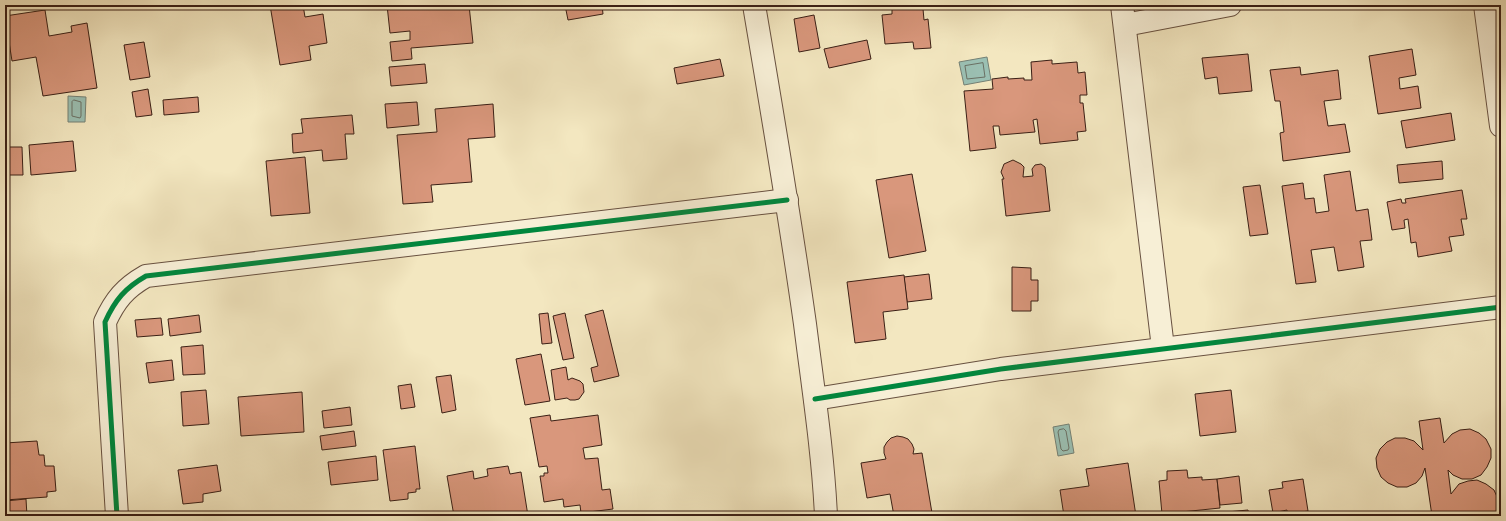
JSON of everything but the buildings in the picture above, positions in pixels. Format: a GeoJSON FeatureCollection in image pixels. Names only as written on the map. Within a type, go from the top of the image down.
{"type":"FeatureCollection","features":[{"type":"Feature","properties":{"kind":"street"},"geometry":{"type":"LineString","coordinates":[[754,5],[787,200],[815,399],[825,488],[826,516]]}},
{"type":"Feature","properties":{"kind":"street"},"geometry":{"type":"LineString","coordinates":[[1164,348],[1123,15],[1230,5]]}},
{"type":"Feature","properties":{"kind":"street"},"geometry":{"type":"LineString","coordinates":[[1485,5],[1501,126]]}},
{"type":"Feature","properties":{"kind":"street"},"geometry":{"type":"LineString","coordinates":[[117,516],[105,322],[112,306],[122,294],[133,284],[146,276],[787,200]]}},
{"type":"Feature","properties":{"kind":"street"},"geometry":{"type":"LineString","coordinates":[[815,399],[1001,370],[1164,348],[1501,307]]}},
{"type":"Feature","properties":{"kind":"water"},"geometry":{"type":"Polygon","coordinates":[[[987,57],[991,80],[964,85],[959,62],[987,57]]]}},
{"type":"Feature","properties":{"kind":"water"},"geometry":{"type":"Polygon","coordinates":[[[68,96],[86,97],[85,122],[68,122],[68,96]]]}},
{"type":"Feature","properties":{"kind":"water"},"geometry":{"type":"Polygon","coordinates":[[[1069,424],[1074,453],[1058,456],[1053,427],[1069,424]]]}},
{"type":"Feature","properties":{"kind":"cycle path"},"geometry":{"type":"LineString","coordinates":[[117,516],[105,322],[121,295],[132,285],[146,276],[787,200]]}},
{"type":"Feature","properties":{"kind":"cycle path"},"geometry":{"type":"LineString","coordinates":[[815,399],[1001,369],[1501,307]]}}]}
